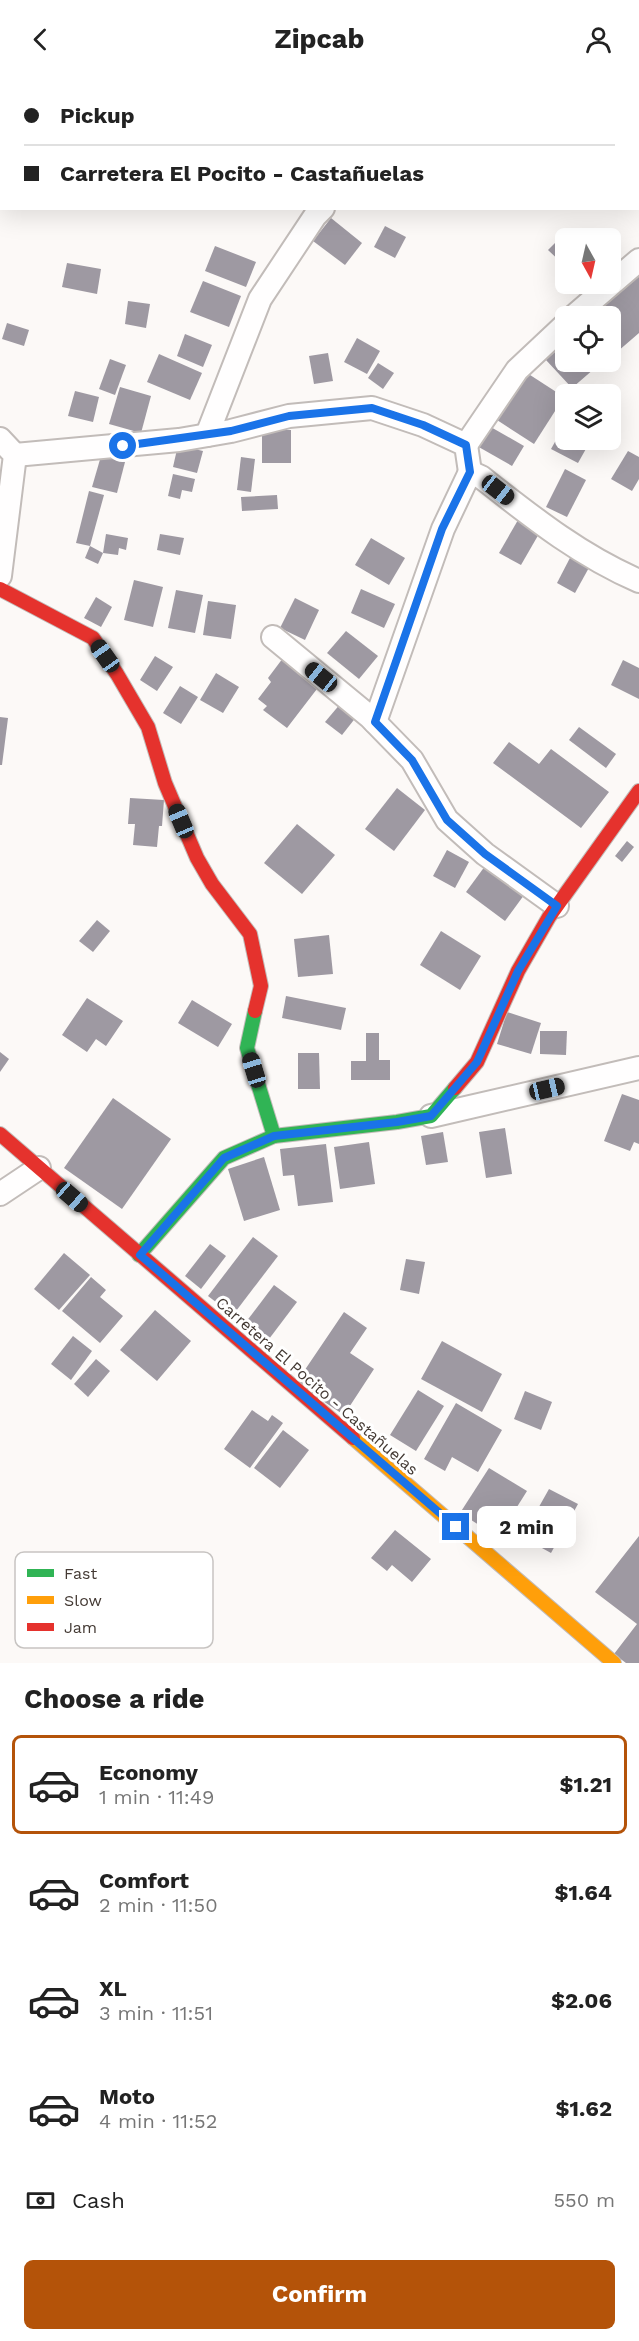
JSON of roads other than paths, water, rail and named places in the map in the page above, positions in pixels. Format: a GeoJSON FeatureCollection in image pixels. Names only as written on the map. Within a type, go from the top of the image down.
{"type":"FeatureCollection","features":[{"type":"Feature","properties":{"kind":"street"},"geometry":{"type":"LineString","coordinates":[[207,435],[260,299],[321,210]]}},
{"type":"Feature","properties":{"kind":"street"},"geometry":{"type":"LineString","coordinates":[[586,306],[639,260]]}},
{"type":"Feature","properties":{"kind":"street"},"geometry":{"type":"LineString","coordinates":[[375,722],[442,529],[470,472],[466,445],[517,369],[555,334]]}},
{"type":"Feature","properties":{"kind":"street"},"geometry":{"type":"LineString","coordinates":[[15,455],[123,446],[207,435],[289,416],[372,408],[423,425],[466,445]]}},
{"type":"Feature","properties":{"kind":"street"},"geometry":{"type":"LineString","coordinates":[[0,439],[15,455]]}},
{"type":"Feature","properties":{"kind":"street"},"geometry":{"type":"LineString","coordinates":[[0,576],[15,455]]}},
{"type":"Feature","properties":{"kind":"street"},"geometry":{"type":"LineString","coordinates":[[470,472],[482,477],[566,543],[639,581]]}},
{"type":"Feature","properties":{"kind":"street"},"geometry":{"type":"LineString","coordinates":[[0,589],[93,638],[148,728],[165,783],[197,858],[250,934],[261,986],[247,1048],[274,1136]]}},
{"type":"Feature","properties":{"kind":"street"},"geometry":{"type":"LineString","coordinates":[[273,637],[375,722],[412,760],[447,820],[485,854],[557,906]]}},
{"type":"Feature","properties":{"kind":"street"},"geometry":{"type":"LineString","coordinates":[[431,1116],[477,1062],[518,971],[557,906],[639,791]]}},
{"type":"Feature","properties":{"kind":"street"},"geometry":{"type":"LineString","coordinates":[[140,1255],[224,1158],[274,1136],[431,1116],[639,1068]]}},
{"type":"Feature","properties":{"kind":"street","name":"Carretera El Pocito - Castañuelas"},"geometry":{"type":"LineString","coordinates":[[0,1134],[614,1663]]}},
{"type":"Feature","properties":{"kind":"street"},"geometry":{"type":"LineString","coordinates":[[0,1194],[39,1168]]}}]}
